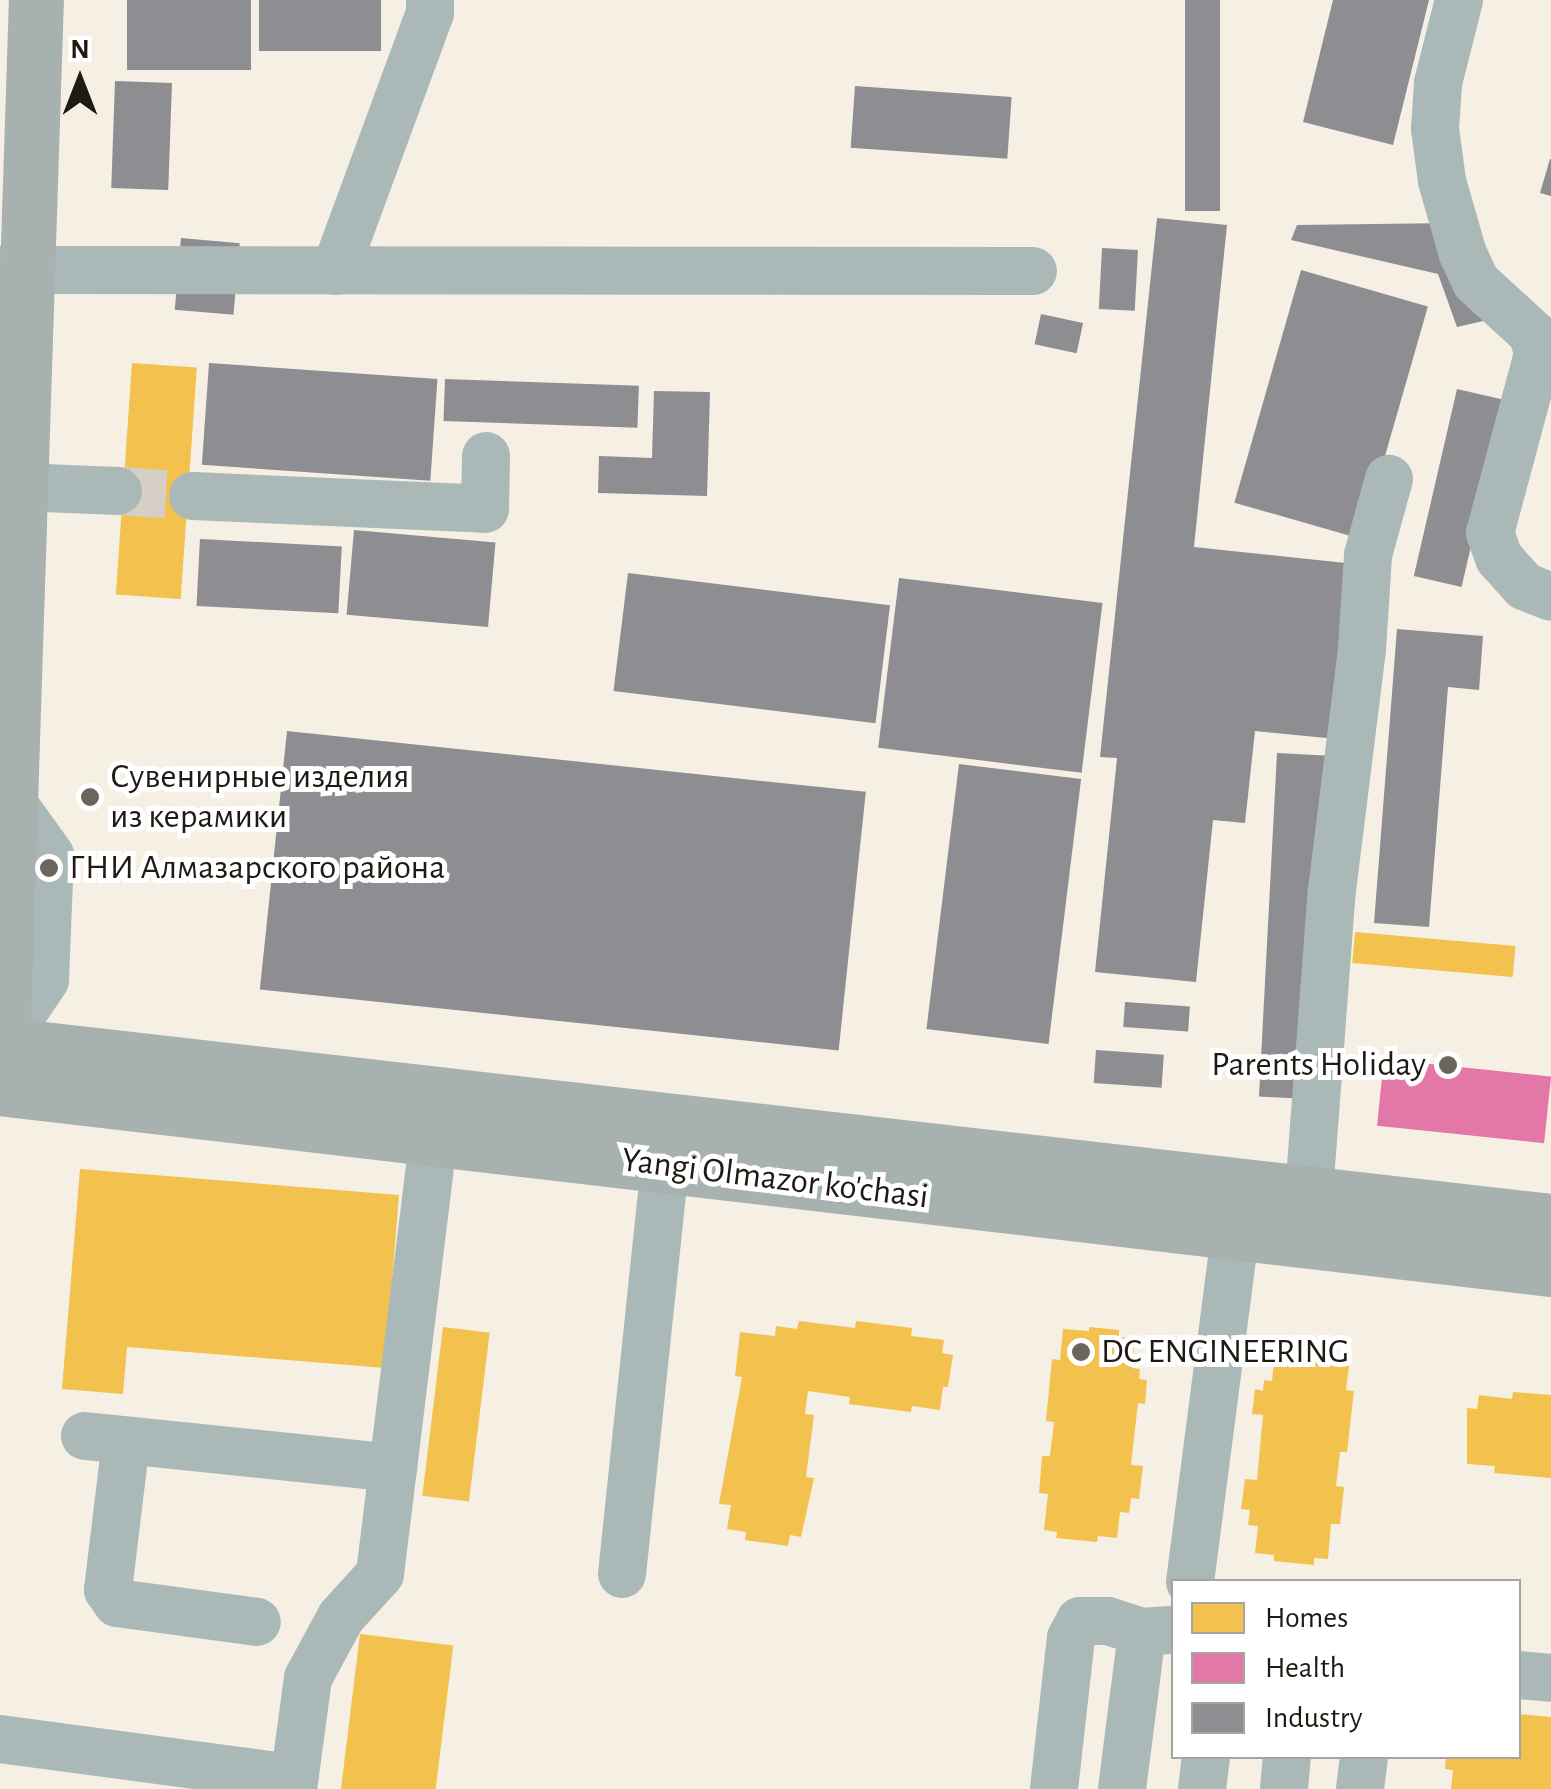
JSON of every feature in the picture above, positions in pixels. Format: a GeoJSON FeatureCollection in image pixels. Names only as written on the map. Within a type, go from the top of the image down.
{"type":"FeatureCollection","features":[{"type":"Feature","properties":{"kind":"main road"},"geometry":{"type":"LineString","coordinates":[[0,1124],[5,798],[19,487],[9,281],[5,0]]}},
{"type":"Feature","properties":{"kind":"main road"},"geometry":{"type":"LineString","coordinates":[[9,281],[36,0]]}},
{"type":"Feature","properties":{"kind":"main road","name":"Yangi Olmazor ko'chasi"},"geometry":{"type":"LineString","coordinates":[[1,1066],[1308,1193],[1551,1221]]}},
{"type":"Feature","properties":{"kind":"main road","name":"Yangi Olmazor ko'chasi"},"geometry":{"type":"LineString","coordinates":[[1,1066],[434,1137],[1551,1269]]}},
{"type":"Feature","properties":{"kind":"lane"},"geometry":{"type":"LineString","coordinates":[[335,271],[430,13],[430,0]]}},
{"type":"Feature","properties":{"kind":"lane"},"geometry":{"type":"LineString","coordinates":[[1459,0],[1438,83],[1435,129],[1442,180],[1463,254],[1476,282],[1533,334],[1538,354],[1490,533],[1499,558],[1524,586],[1551,596]]}},
{"type":"Feature","properties":{"kind":"lane"},"geometry":{"type":"LineString","coordinates":[[9,281],[335,271],[1033,271]]}},
{"type":"Feature","properties":{"kind":"lane"},"geometry":{"type":"LineString","coordinates":[[193,496],[486,509],[486,456]]}},
{"type":"Feature","properties":{"kind":"lane"},"geometry":{"type":"LineString","coordinates":[[1308,1193],[1332,890],[1362,648],[1368,554],[1389,478]]}},
{"type":"Feature","properties":{"kind":"lane"},"geometry":{"type":"LineString","coordinates":[[19,487],[118,491]]}},
{"type":"Feature","properties":{"kind":"lane"},"geometry":{"type":"LineString","coordinates":[[0,1738],[294,1783],[308,1678],[341,1617],[380,1574],[434,1137]]}},
{"type":"Feature","properties":{"kind":"lane"},"geometry":{"type":"LineString","coordinates":[[622,1574],[665,1165]]}},
{"type":"Feature","properties":{"kind":"lane"},"geometry":{"type":"LineString","coordinates":[[1190,1579],[1235,1234]]}},
{"type":"Feature","properties":{"kind":"lane"},"geometry":{"type":"LineString","coordinates":[[257,1622],[117,1603],[108,1590],[105,1439],[393,1468]]}},
{"type":"Feature","properties":{"kind":"lane"},"geometry":{"type":"LineString","coordinates":[[1054,1789],[1071,1638],[1080,1621],[1108,1621],[1158,1631],[1122,1789]]}},
{"type":"Feature","properties":{"kind":"lane"},"geometry":{"type":"LineString","coordinates":[[1521,1675],[1551,1678]]}},
{"type":"Feature","properties":{"kind":"lane"},"geometry":{"type":"LineString","coordinates":[[1202,1789],[1206,1759]]}},
{"type":"Feature","properties":{"kind":"lane"},"geometry":{"type":"LineString","coordinates":[[1284,1789],[1287,1759]]}},
{"type":"Feature","properties":{"kind":"lane"},"geometry":{"type":"LineString","coordinates":[[1360,1789],[1364,1759]]}},
{"type":"Feature","properties":{"kind":"building: Homes"},"geometry":{"type":"Polygon","coordinates":[[[132,363],[197,368],[181,599],[116,594],[132,363]]]}},
{"type":"Feature","properties":{"kind":"building: Homes"},"geometry":{"type":"Polygon","coordinates":[[[1355,932],[1515,946],[1513,977],[1352,963],[1355,932]]]}},
{"type":"Feature","properties":{"kind":"building: Homes"},"geometry":{"type":"Polygon","coordinates":[[[80,1169],[399,1195],[385,1368],[127,1347],[123,1394],[62,1389],[80,1169]]]}},
{"type":"Feature","properties":{"kind":"building: Homes"},"geometry":{"type":"Polygon","coordinates":[[[799,1321],[855,1328],[856,1321],[912,1328],[911,1336],[944,1340],[942,1353],[953,1355],[948,1387],[943,1387],[940,1410],[912,1406],[911,1412],[849,1404],[850,1397],[808,1391],[805,1414],[814,1415],[806,1477],[814,1478],[801,1537],[790,1535],[788,1546],[745,1540],[746,1532],[727,1529],[731,1505],[719,1504],[742,1377],[735,1376],[740,1332],[775,1336],[776,1326],[797,1329],[799,1321]]]}},
{"type":"Feature","properties":{"kind":"building: Homes"},"geometry":{"type":"Polygon","coordinates":[[[443,1327],[490,1333],[469,1501],[422,1496],[443,1327]]]}},
{"type":"Feature","properties":{"kind":"building: Homes"},"geometry":{"type":"Polygon","coordinates":[[[1089,1327],[1119,1330],[1119,1337],[1135,1339],[1132,1368],[1140,1369],[1139,1379],[1147,1380],[1145,1404],[1138,1403],[1131,1465],[1143,1466],[1139,1499],[1131,1498],[1129,1513],[1120,1512],[1117,1538],[1098,1536],[1097,1542],[1056,1538],[1057,1532],[1044,1530],[1048,1494],[1039,1493],[1042,1456],[1050,1456],[1054,1422],[1046,1421],[1052,1359],[1060,1360],[1063,1329],[1089,1331],[1089,1327]]]}},
{"type":"Feature","properties":{"kind":"building: Homes"},"geometry":{"type":"Polygon","coordinates":[[[1293,1347],[1350,1357],[1346,1390],[1354,1391],[1347,1452],[1340,1452],[1336,1486],[1344,1487],[1340,1524],[1331,1524],[1328,1559],[1314,1558],[1314,1565],[1274,1561],[1274,1555],[1255,1553],[1258,1526],[1248,1525],[1250,1510],[1241,1509],[1245,1479],[1257,1480],[1263,1415],[1252,1414],[1255,1389],[1263,1391],[1264,1380],[1272,1381],[1275,1352],[1292,1354],[1293,1347]]]}},
{"type":"Feature","properties":{"kind":"building: Homes"},"geometry":{"type":"Polygon","coordinates":[[[1513,1392],[1551,1395],[1551,1478],[1494,1473],[1495,1466],[1467,1464],[1467,1408],[1477,1409],[1479,1395],[1512,1399],[1513,1392]]]}},
{"type":"Feature","properties":{"kind":"building: Homes"},"geometry":{"type":"Polygon","coordinates":[[[360,1634],[453,1645],[436,1789],[341,1789],[360,1634]]]}},
{"type":"Feature","properties":{"kind":"building: Homes"},"geometry":{"type":"Polygon","coordinates":[[[1521,1714],[1551,1717],[1551,1789],[1451,1789],[1453,1770],[1445,1769],[1446,1759],[1521,1759],[1521,1714]]]}},
{"type":"Feature","properties":{"kind":"building: Health"},"geometry":{"type":"Polygon","coordinates":[[[1384,1059],[1551,1077],[1544,1143],[1377,1126],[1384,1059]]]}},
{"type":"Feature","properties":{"kind":"building: Industry"},"geometry":{"type":"Polygon","coordinates":[[[127,0],[251,0],[251,70],[127,70],[127,0]]]}},
{"type":"Feature","properties":{"kind":"building: Industry"},"geometry":{"type":"Polygon","coordinates":[[[259,0],[381,0],[381,51],[259,51],[259,0]]]}},
{"type":"Feature","properties":{"kind":"building: Industry"},"geometry":{"type":"Polygon","coordinates":[[[1185,0],[1220,0],[1220,211],[1185,211],[1185,0]]]}},
{"type":"Feature","properties":{"kind":"building: Industry"},"geometry":{"type":"Polygon","coordinates":[[[1333,0],[1429,0],[1393,145],[1303,122],[1333,0]]]}},
{"type":"Feature","properties":{"kind":"building: Industry"},"geometry":{"type":"Polygon","coordinates":[[[115,81],[172,83],[168,190],[111,188],[115,81]]]}},
{"type":"Feature","properties":{"kind":"building: Industry"},"geometry":{"type":"Polygon","coordinates":[[[855,86],[1012,97],[1007,159],[851,148],[855,86]]]}},
{"type":"Feature","properties":{"kind":"building: Industry"},"geometry":{"type":"Polygon","coordinates":[[[1551,159],[1551,196],[1540,193],[1551,159]]]}},
{"type":"Feature","properties":{"kind":"building: Industry"},"geometry":{"type":"Polygon","coordinates":[[[1157,218],[1227,225],[1194,547],[1355,564],[1337,739],[1255,731],[1245,823],[1213,820],[1196,982],[1095,972],[1117,758],[1100,757],[1157,218]]]}},
{"type":"Feature","properties":{"kind":"building: Industry"},"geometry":{"type":"Polygon","coordinates":[[[1452,223],[1483,321],[1457,327],[1438,274],[1291,240],[1297,225],[1452,223]]]}},
{"type":"Feature","properties":{"kind":"building: Industry"},"geometry":{"type":"Polygon","coordinates":[[[181,238],[240,243],[234,315],[175,310],[181,238]]]}},
{"type":"Feature","properties":{"kind":"building: Industry"},"geometry":{"type":"Polygon","coordinates":[[[1102,248],[1138,250],[1135,311],[1099,309],[1102,248]]]}},
{"type":"Feature","properties":{"kind":"building: Industry"},"geometry":{"type":"Polygon","coordinates":[[[1301,270],[1428,306],[1361,539],[1234,503],[1301,270]]]}},
{"type":"Feature","properties":{"kind":"building: Industry"},"geometry":{"type":"Polygon","coordinates":[[[1041,314],[1083,323],[1077,353],[1035,344],[1041,314]]]}},
{"type":"Feature","properties":{"kind":"building: Industry"},"geometry":{"type":"Polygon","coordinates":[[[209,363],[437,379],[430,481],[202,465],[209,363]]]}},
{"type":"Feature","properties":{"kind":"building: Industry"},"geometry":{"type":"Polygon","coordinates":[[[445,379],[639,386],[637,428],[444,421],[445,379]]]}},
{"type":"Feature","properties":{"kind":"building: Industry"},"geometry":{"type":"Polygon","coordinates":[[[1457,389],[1505,400],[1462,587],[1414,576],[1457,389]]]}},
{"type":"Feature","properties":{"kind":"building: Industry"},"geometry":{"type":"Polygon","coordinates":[[[654,391],[710,392],[707,496],[598,493],[599,456],[652,458],[654,391]]]}},
{"type":"Feature","properties":{"kind":"building: Industry"},"geometry":{"type":"Polygon","coordinates":[[[354,530],[495,542],[488,627],[347,615],[354,530]]]}},
{"type":"Feature","properties":{"kind":"building: Industry"},"geometry":{"type":"Polygon","coordinates":[[[200,539],[342,546],[338,613],[196,606],[200,539]]]}},
{"type":"Feature","properties":{"kind":"building: Industry"},"geometry":{"type":"Polygon","coordinates":[[[628,573],[890,605],[876,723],[613,691],[628,573]]]}},
{"type":"Feature","properties":{"kind":"building: Industry"},"geometry":{"type":"Polygon","coordinates":[[[899,578],[1102,603],[1082,773],[878,748],[899,578]]]}},
{"type":"Feature","properties":{"kind":"building: Industry"},"geometry":{"type":"Polygon","coordinates":[[[1397,629],[1483,636],[1479,690],[1448,687],[1429,927],[1374,923],[1397,629]]]}},
{"type":"Feature","properties":{"kind":"building: Industry"},"geometry":{"type":"Polygon","coordinates":[[[287,731],[866,792],[839,1050],[260,990],[287,731]]]}},
{"type":"Feature","properties":{"kind":"building: Industry"},"geometry":{"type":"Polygon","coordinates":[[[1277,753],[1334,756],[1316,1100],[1259,1097],[1277,753]]]}},
{"type":"Feature","properties":{"kind":"building: Industry"},"geometry":{"type":"Polygon","coordinates":[[[959,764],[1081,779],[1049,1044],[926,1029],[959,764]]]}},
{"type":"Feature","properties":{"kind":"building: Industry"},"geometry":{"type":"Polygon","coordinates":[[[1125,1002],[1190,1007],[1188,1031],[1123,1027],[1125,1002]]]}},
{"type":"Feature","properties":{"kind":"building: Industry"},"geometry":{"type":"Polygon","coordinates":[[[1096,1050],[1164,1055],[1162,1088],[1094,1083],[1096,1050]]]}},
{"type":"Feature","properties":{"kind":"tunnel"},"geometry":{"type":"LineString","coordinates":[[118,491],[193,496]]}},
{"type":"Feature","properties":{"kind":"place","name":"Сувенирные изделия из керамики"},"geometry":{"type":"Point","coordinates":[90,797]}},
{"type":"Feature","properties":{"kind":"place","name":"ГНИ Алмазарского района"},"geometry":{"type":"Point","coordinates":[49,868]}},
{"type":"Feature","properties":{"kind":"place","name":"Parents Holiday"},"geometry":{"type":"Point","coordinates":[1448,1065]}},
{"type":"Feature","properties":{"kind":"place","name":"DC ENGINEERING"},"geometry":{"type":"Point","coordinates":[1081,1352]}}]}
